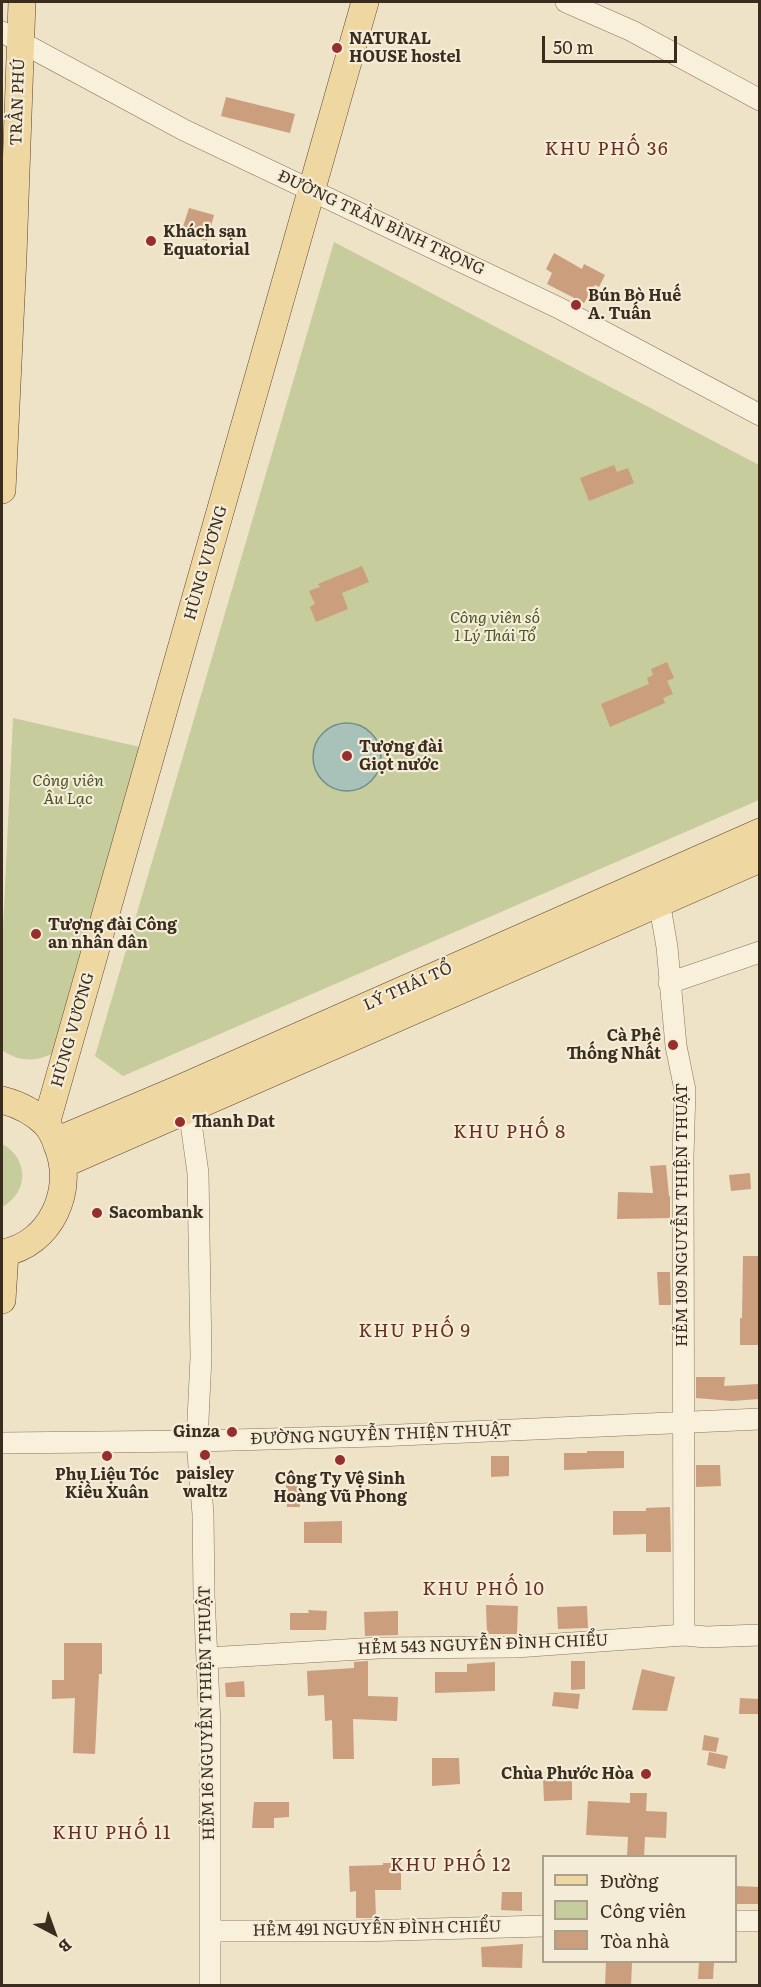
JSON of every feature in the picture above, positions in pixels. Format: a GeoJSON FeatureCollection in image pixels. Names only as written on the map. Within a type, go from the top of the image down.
{"type":"FeatureCollection","features":[{"type":"Feature","properties":{"kind":"main road","name":"TRẦN PHÚ"},"geometry":{"type":"LineString","coordinates":[[2,490],[13,256],[11,37],[21,2]]}},
{"type":"Feature","properties":{"kind":"main road","name":"HÙNG VƯƠNG"},"geometry":{"type":"LineString","coordinates":[[4,1253],[21,1247],[35,1238],[56,1212],[62,1197],[64,1181],[55,1143],[312,190],[365,2]]}},
{"type":"Feature","properties":{"kind":"main road","name":"LÝ THÁI TỔ"},"geometry":{"type":"LineString","coordinates":[[184,1099],[759,832]]}},
{"type":"Feature","properties":{"kind":"main road","name":"LÝ THÁI TỔ"},"geometry":{"type":"LineString","coordinates":[[55,1143],[184,1099],[759,859]]}},
{"type":"Feature","properties":{"kind":"main road"},"geometry":{"type":"LineString","coordinates":[[2,1100],[30,1112],[55,1143]]}},
{"type":"Feature","properties":{"kind":"main road"},"geometry":{"type":"LineString","coordinates":[[2,1300],[4,1253]]}},
{"type":"Feature","properties":{"kind":"street"},"geometry":{"type":"LineString","coordinates":[[566,2],[632,31],[759,100]]}},
{"type":"Feature","properties":{"kind":"street","name":"ĐƯỜNG TRẦN BÌNH TRỌNG"},"geometry":{"type":"LineString","coordinates":[[11,37],[184,130],[559,308],[759,415]]}},
{"type":"Feature","properties":{"kind":"street","name":"HẺM 109 NGUYỄN THIỆN THUẬT"},"geometry":{"type":"LineString","coordinates":[[659,901],[667,947],[676,1046],[685,1090],[682,1422],[684,1635]]}},
{"type":"Feature","properties":{"kind":"street"},"geometry":{"type":"LineString","coordinates":[[669,983],[759,952]]}},
{"type":"Feature","properties":{"kind":"street","name":"HẺM 16 NGUYỄN THIỆN THUẬT"},"geometry":{"type":"LineString","coordinates":[[184,1099],[198,1173],[201,1357],[197,1441],[203,1514],[210,1726],[210,1986]]}},
{"type":"Feature","properties":{"kind":"street","name":"ĐƯỜNG NGUYỄN THIỆN THUẬT"},"geometry":{"type":"LineString","coordinates":[[2,1443],[377,1436],[759,1419]]}},
{"type":"Feature","properties":{"kind":"street","name":"HẺM 543 NGUYỄN ÐÌNH CHIỂU"},"geometry":{"type":"LineString","coordinates":[[207,1658],[378,1648],[516,1647],[684,1635],[706,1637],[759,1635]]}},
{"type":"Feature","properties":{"kind":"street"},"geometry":{"type":"LineString","coordinates":[[737,1921],[759,1921]]}},
{"type":"Feature","properties":{"kind":"street","name":"HẺM 491 NGUYỄN ÐÌNH CHIỂU"},"geometry":{"type":"LineString","coordinates":[[211,1930],[359,1931],[542,1926]]}},
{"type":"Feature","properties":{"kind":"green space","name":"Công viên số 1 Lý Thái Tổ"},"geometry":{"type":"Polygon","coordinates":[[[334,242],[759,465],[759,800],[123,1076],[95,1056],[334,242]]]}},
{"type":"Feature","properties":{"kind":"green space","name":"Công viên Âu Lạc"},"geometry":{"type":"Polygon","coordinates":[[[13,718],[140,747],[57,1051],[30,1060],[16,1057],[2,1050],[2,950],[13,718]]]}},
{"type":"Feature","properties":{"kind":"green space"},"geometry":{"type":"Polygon","coordinates":[[[2,1144],[17,1158],[22,1176],[17,1193],[2,1207],[2,1144]]]}},
{"type":"Feature","properties":{"kind":"water"},"geometry":{"type":"Polygon","coordinates":[[[354,723],[366,729],[375,738],[381,750],[379,770],[371,781],[354,791],[340,791],[323,781],[315,770],[313,750],[323,733],[334,725],[354,723]]]}},
{"type":"Feature","properties":{"kind":"building"},"geometry":{"type":"Polygon","coordinates":[[[226,97],[295,114],[290,133],[221,116],[226,97]]]}},
{"type":"Feature","properties":{"kind":"building"},"geometry":{"type":"Polygon","coordinates":[[[189,208],[214,215],[207,241],[181,233],[189,208]]]}},
{"type":"Feature","properties":{"kind":"building"},"geometry":{"type":"Polygon","coordinates":[[[554,253],[582,269],[584,264],[605,275],[599,287],[595,285],[584,303],[547,284],[552,273],[546,269],[554,253]]]}},
{"type":"Feature","properties":{"kind":"building"},"geometry":{"type":"Polygon","coordinates":[[[614,465],[617,472],[628,468],[634,483],[589,501],[580,478],[614,465]]]}},
{"type":"Feature","properties":{"kind":"building"},"geometry":{"type":"Polygon","coordinates":[[[362,566],[369,582],[342,593],[348,609],[316,622],[310,607],[315,604],[309,591],[320,587],[318,584],[362,566]]]}},
{"type":"Feature","properties":{"kind":"building"},"geometry":{"type":"Polygon","coordinates":[[[667,662],[674,678],[667,681],[673,694],[663,698],[665,703],[610,727],[601,704],[649,684],[647,678],[653,675],[651,669],[667,662]]]}},
{"type":"Feature","properties":{"kind":"building"},"geometry":{"type":"Polygon","coordinates":[[[666,1165],[670,1218],[617,1219],[618,1192],[653,1193],[650,1166],[666,1165]]]}},
{"type":"Feature","properties":{"kind":"building"},"geometry":{"type":"Polygon","coordinates":[[[750,1173],[751,1189],[731,1191],[729,1175],[750,1173]]]}},
{"type":"Feature","properties":{"kind":"building"},"geometry":{"type":"Polygon","coordinates":[[[743,1256],[759,1256],[759,1345],[740,1345],[743,1256]]]}},
{"type":"Feature","properties":{"kind":"building"},"geometry":{"type":"Polygon","coordinates":[[[657,1272],[670,1272],[671,1305],[659,1305],[657,1272]]]}},
{"type":"Feature","properties":{"kind":"building"},"geometry":{"type":"Polygon","coordinates":[[[696,1377],[725,1377],[724,1386],[759,1384],[759,1399],[732,1401],[696,1398],[696,1377]]]}},
{"type":"Feature","properties":{"kind":"building"},"geometry":{"type":"Polygon","coordinates":[[[587,1451],[624,1451],[624,1468],[564,1470],[564,1453],[587,1453],[587,1451]]]}},
{"type":"Feature","properties":{"kind":"building"},"geometry":{"type":"Polygon","coordinates":[[[491,1456],[509,1456],[509,1476],[491,1477],[491,1456]]]}},
{"type":"Feature","properties":{"kind":"building"},"geometry":{"type":"Polygon","coordinates":[[[696,1465],[720,1465],[721,1486],[696,1487],[696,1465]]]}},
{"type":"Feature","properties":{"kind":"building"},"geometry":{"type":"Polygon","coordinates":[[[286,1484],[300,1484],[300,1507],[287,1507],[286,1484]]]}},
{"type":"Feature","properties":{"kind":"building"},"geometry":{"type":"Polygon","coordinates":[[[670,1507],[671,1552],[646,1552],[646,1534],[613,1535],[613,1511],[646,1511],[646,1508],[670,1507]]]}},
{"type":"Feature","properties":{"kind":"building"},"geometry":{"type":"Polygon","coordinates":[[[342,1521],[342,1543],[304,1543],[304,1522],[342,1521]]]}},
{"type":"Feature","properties":{"kind":"building"},"geometry":{"type":"Polygon","coordinates":[[[486,1605],[518,1606],[517,1634],[487,1634],[486,1605]]]}},
{"type":"Feature","properties":{"kind":"building"},"geometry":{"type":"Polygon","coordinates":[[[587,1606],[588,1628],[558,1629],[557,1607],[587,1606]]]}},
{"type":"Feature","properties":{"kind":"building"},"geometry":{"type":"Polygon","coordinates":[[[308,1610],[327,1611],[326,1630],[290,1630],[290,1613],[309,1613],[308,1610]]]}},
{"type":"Feature","properties":{"kind":"building"},"geometry":{"type":"Polygon","coordinates":[[[398,1611],[398,1635],[365,1636],[364,1612],[398,1611]]]}},
{"type":"Feature","properties":{"kind":"building"},"geometry":{"type":"Polygon","coordinates":[[[64,1643],[102,1643],[102,1674],[99,1674],[95,1754],[73,1753],[75,1698],[52,1699],[52,1680],[64,1680],[64,1643]]]}},
{"type":"Feature","properties":{"kind":"building"},"geometry":{"type":"Polygon","coordinates":[[[368,1661],[368,1696],[398,1697],[397,1721],[353,1719],[354,1759],[333,1759],[332,1720],[325,1721],[324,1695],[308,1696],[307,1671],[354,1668],[354,1662],[368,1661]]]}},
{"type":"Feature","properties":{"kind":"building"},"geometry":{"type":"Polygon","coordinates":[[[571,1661],[585,1661],[585,1689],[571,1690],[571,1661]]]}},
{"type":"Feature","properties":{"kind":"building"},"geometry":{"type":"Polygon","coordinates":[[[495,1662],[495,1691],[435,1693],[435,1672],[467,1672],[467,1664],[495,1662]]]}},
{"type":"Feature","properties":{"kind":"building"},"geometry":{"type":"Polygon","coordinates":[[[642,1669],[675,1677],[667,1711],[632,1710],[642,1669]]]}},
{"type":"Feature","properties":{"kind":"building"},"geometry":{"type":"Polygon","coordinates":[[[244,1681],[245,1697],[226,1697],[225,1683],[244,1681]]]}},
{"type":"Feature","properties":{"kind":"building"},"geometry":{"type":"Polygon","coordinates":[[[554,1692],[580,1694],[578,1709],[552,1706],[554,1692]]]}},
{"type":"Feature","properties":{"kind":"building"},"geometry":{"type":"Polygon","coordinates":[[[740,1698],[759,1699],[759,1714],[739,1714],[740,1698]]]}},
{"type":"Feature","properties":{"kind":"building"},"geometry":{"type":"Polygon","coordinates":[[[704,1735],[719,1738],[716,1752],[702,1750],[704,1735]]]}},
{"type":"Feature","properties":{"kind":"building"},"geometry":{"type":"Polygon","coordinates":[[[709,1752],[728,1756],[725,1769],[707,1765],[709,1752]]]}},
{"type":"Feature","properties":{"kind":"building"},"geometry":{"type":"Polygon","coordinates":[[[432,1758],[459,1758],[460,1784],[432,1786],[432,1758]]]}},
{"type":"Feature","properties":{"kind":"building"},"geometry":{"type":"Polygon","coordinates":[[[572,1778],[572,1800],[544,1801],[543,1779],[572,1778]]]}},
{"type":"Feature","properties":{"kind":"building"},"geometry":{"type":"Polygon","coordinates":[[[630,1793],[647,1793],[646,1811],[667,1812],[666,1838],[645,1837],[644,1855],[627,1855],[628,1837],[586,1835],[588,1801],[630,1803],[630,1793]]]}},
{"type":"Feature","properties":{"kind":"building"},"geometry":{"type":"Polygon","coordinates":[[[254,1802],[289,1802],[289,1817],[274,1818],[274,1828],[252,1828],[254,1802]]]}},
{"type":"Feature","properties":{"kind":"building"},"geometry":{"type":"Polygon","coordinates":[[[383,1863],[401,1863],[401,1890],[375,1890],[376,1918],[356,1918],[356,1891],[350,1892],[349,1866],[383,1865],[383,1863]]]}},
{"type":"Feature","properties":{"kind":"building"},"geometry":{"type":"Polygon","coordinates":[[[737,1886],[759,1887],[759,1904],[737,1904],[737,1886]]]}},
{"type":"Feature","properties":{"kind":"building"},"geometry":{"type":"Polygon","coordinates":[[[502,1892],[522,1892],[522,1911],[501,1910],[502,1892]]]}},
{"type":"Feature","properties":{"kind":"building"},"geometry":{"type":"Polygon","coordinates":[[[523,1944],[522,1968],[482,1967],[481,1947],[523,1944]]]}},
{"type":"Feature","properties":{"kind":"building"},"geometry":{"type":"Polygon","coordinates":[[[606,1963],[632,1963],[631,1986],[605,1986],[606,1963]]]}},
{"type":"Feature","properties":{"kind":"building"},"geometry":{"type":"Polygon","coordinates":[[[699,1963],[714,1963],[713,1979],[698,1979],[699,1963]]]}},
{"type":"Feature","properties":{"kind":"place","name":"NATURAL HOUSE hostel"},"geometry":{"type":"Point","coordinates":[337,48]}},
{"type":"Feature","properties":{"kind":"place","name":"Khách sạn Equatorial"},"geometry":{"type":"Point","coordinates":[151,241]}},
{"type":"Feature","properties":{"kind":"place","name":"Bún Bò Huế A. Tuấn"},"geometry":{"type":"Point","coordinates":[576,305]}},
{"type":"Feature","properties":{"kind":"place","name":"Tượng đài Giọt nước"},"geometry":{"type":"Point","coordinates":[347,756]}},
{"type":"Feature","properties":{"kind":"place","name":"Tượng đài Công an nhân dân"},"geometry":{"type":"Point","coordinates":[36,934]}},
{"type":"Feature","properties":{"kind":"place","name":"Cà Phê Thống Nhất"},"geometry":{"type":"Point","coordinates":[673,1045]}},
{"type":"Feature","properties":{"kind":"place","name":"Thanh Dat"},"geometry":{"type":"Point","coordinates":[180,1122]}},
{"type":"Feature","properties":{"kind":"place","name":"Sacombank"},"geometry":{"type":"Point","coordinates":[97,1213]}},
{"type":"Feature","properties":{"kind":"place","name":"Ginza"},"geometry":{"type":"Point","coordinates":[232,1432]}},
{"type":"Feature","properties":{"kind":"place","name":"paisley waltz"},"geometry":{"type":"Point","coordinates":[205,1455]}},
{"type":"Feature","properties":{"kind":"place","name":"Phụ Liệu Tóc Kiều Xuân"},"geometry":{"type":"Point","coordinates":[107,1456]}},
{"type":"Feature","properties":{"kind":"place","name":"Công Ty Vệ Sinh Hoàng Vũ Phong"},"geometry":{"type":"Point","coordinates":[340,1460]}},
{"type":"Feature","properties":{"kind":"place","name":"Chùa Phước Hòa"},"geometry":{"type":"Point","coordinates":[646,1774]}},
{"type":"Feature","properties":{"kind":"district","name":"KHU PHỐ 36"},"geometry":{"type":"Point","coordinates":[607,150]}},
{"type":"Feature","properties":{"kind":"district","name":"KHU PHỐ 8"},"geometry":{"type":"Point","coordinates":[510,1133]}},
{"type":"Feature","properties":{"kind":"district","name":"KHU PHỐ 9"},"geometry":{"type":"Point","coordinates":[415,1332]}},
{"type":"Feature","properties":{"kind":"district","name":"KHU PHỐ 10"},"geometry":{"type":"Point","coordinates":[484,1590]}},
{"type":"Feature","properties":{"kind":"district","name":"KHU PHỐ 11"},"geometry":{"type":"Point","coordinates":[112,1834]}},
{"type":"Feature","properties":{"kind":"district","name":"KHU PHỐ 12"},"geometry":{"type":"Point","coordinates":[451,1866]}}]}
